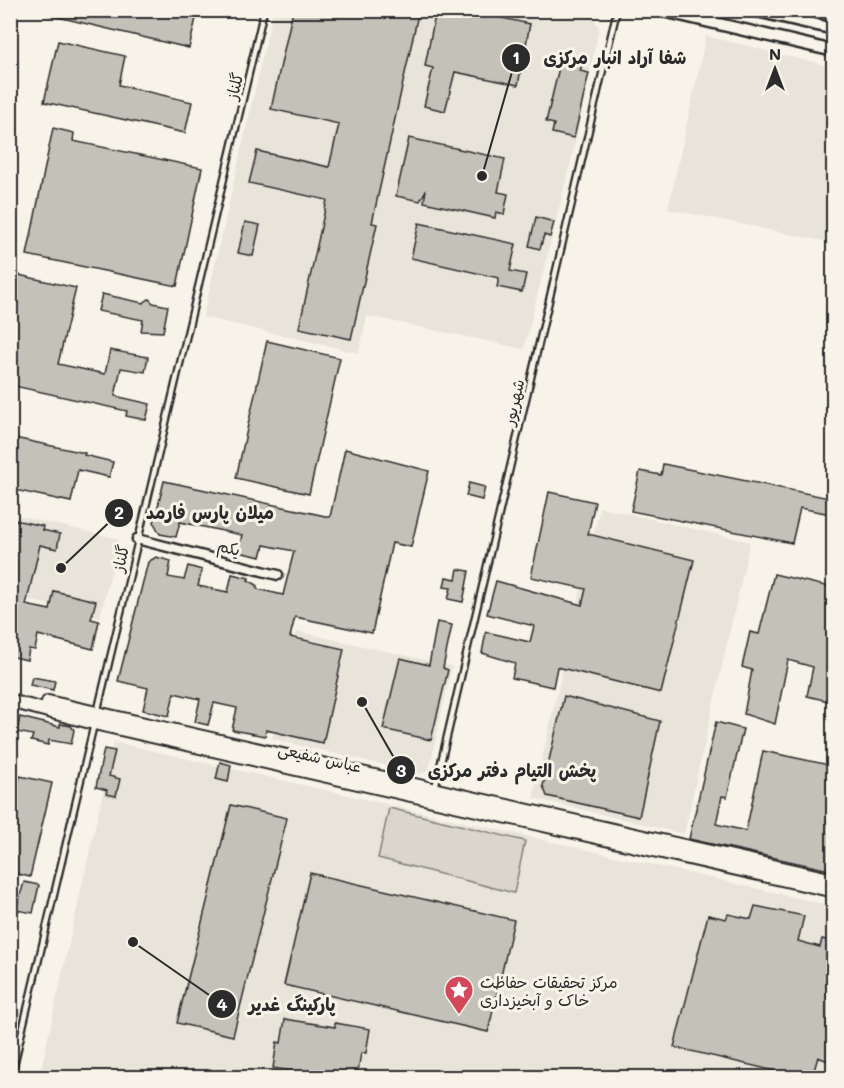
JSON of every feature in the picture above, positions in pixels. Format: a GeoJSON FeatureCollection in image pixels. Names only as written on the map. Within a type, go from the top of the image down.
{"type":"FeatureCollection","features":[{"type":"Feature","properties":{"kind":"main road","name":"عباس شفیعی"},"geometry":{"type":"LineString","coordinates":[[10,693],[95,718]]}},
{"type":"Feature","properties":{"kind":"main road","name":"عباس شفیعی"},"geometry":{"type":"LineString","coordinates":[[10,701],[834,880]]}},
{"type":"Feature","properties":{"kind":"main road","name":"عباس شفیعی"},"geometry":{"type":"LineString","coordinates":[[434,794],[834,891]]}},
{"type":"Feature","properties":{"kind":"street"},"geometry":{"type":"LineString","coordinates":[[659,10],[834,51]]}},
{"type":"Feature","properties":{"kind":"street"},"geometry":{"type":"LineString","coordinates":[[753,10],[834,29]]}},
{"type":"Feature","properties":{"kind":"street","name":"یکم"},"geometry":{"type":"LineString","coordinates":[[137,539],[279,575]]}},
{"type":"Feature","properties":{"kind":"lane","name":"گلناز"},"geometry":{"type":"LineString","coordinates":[[11,1077],[264,10]]}},
{"type":"Feature","properties":{"kind":"lane","name":"شهریور"},"geometry":{"type":"LineString","coordinates":[[434,794],[617,10]]}},
{"type":"Feature","properties":{"kind":"shaded area"},"geometry":{"type":"Polygon","coordinates":[[[576,10],[591,14],[599,28],[574,148],[524,349],[367,316],[359,353],[203,317],[273,11],[576,10]]]}},
{"type":"Feature","properties":{"kind":"shaded area"},"geometry":{"type":"Polygon","coordinates":[[[706,36],[833,67],[833,243],[668,209],[706,36]]]}},
{"type":"Feature","properties":{"kind":"shaded area"},"geometry":{"type":"Polygon","coordinates":[[[600,507],[750,542],[684,834],[533,798],[600,507]]]}},
{"type":"Feature","properties":{"kind":"shaded area"},"geometry":{"type":"Polygon","coordinates":[[[11,514],[119,539],[100,617],[11,596],[11,514]]]}},
{"type":"Feature","properties":{"kind":"shaded area"},"geometry":{"type":"Polygon","coordinates":[[[296,631],[452,666],[429,770],[422,774],[272,739],[296,631]]]}},
{"type":"Feature","properties":{"kind":"shaded area"},"geometry":{"type":"Polygon","coordinates":[[[114,742],[833,906],[833,1077],[39,1078],[114,742]]]}},
{"type":"Feature","properties":{"kind":"shaded area"},"geometry":{"type":"Polygon","coordinates":[[[389,808],[525,841],[514,893],[378,858],[389,808]]]}},
{"type":"Feature","properties":{"kind":"building"},"geometry":{"type":"Polygon","coordinates":[[[46,10],[198,10],[189,48],[45,14],[46,10]]]}},
{"type":"Feature","properties":{"kind":"building"},"geometry":{"type":"Polygon","coordinates":[[[293,10],[419,10],[372,223],[377,224],[351,339],[299,328],[327,200],[249,183],[257,151],[329,167],[339,124],[271,109],[293,10]]]}},
{"type":"Feature","properties":{"kind":"building"},"geometry":{"type":"Polygon","coordinates":[[[436,10],[466,10],[530,24],[518,85],[455,72],[445,111],[424,106],[433,68],[425,66],[436,10]]]}},
{"type":"Feature","properties":{"kind":"building"},"geometry":{"type":"Polygon","coordinates":[[[58,41],[125,56],[119,85],[192,102],[185,133],[44,102],[58,41]]]}},
{"type":"Feature","properties":{"kind":"building"},"geometry":{"type":"Polygon","coordinates":[[[561,59],[582,65],[580,71],[589,73],[574,138],[552,133],[554,124],[546,122],[561,59]]]}},
{"type":"Feature","properties":{"kind":"building"},"geometry":{"type":"Polygon","coordinates":[[[53,128],[74,133],[73,141],[202,168],[177,286],[27,255],[53,128]]]}},
{"type":"Feature","properties":{"kind":"building"},"geometry":{"type":"Polygon","coordinates":[[[409,138],[505,159],[498,192],[508,194],[504,214],[496,212],[495,218],[424,202],[426,190],[420,201],[396,196],[409,138]]]}},
{"type":"Feature","properties":{"kind":"building"},"geometry":{"type":"Polygon","coordinates":[[[536,217],[554,222],[550,237],[544,235],[540,249],[529,246],[536,217]]]}},
{"type":"Feature","properties":{"kind":"building"},"geometry":{"type":"Polygon","coordinates":[[[245,222],[260,225],[253,256],[238,253],[245,222]]]}},
{"type":"Feature","properties":{"kind":"building"},"geometry":{"type":"Polygon","coordinates":[[[419,223],[516,244],[510,271],[526,274],[522,292],[497,287],[499,278],[411,258],[419,223]]]}},
{"type":"Feature","properties":{"kind":"building"},"geometry":{"type":"Polygon","coordinates":[[[10,273],[76,288],[58,364],[105,374],[110,350],[148,357],[145,372],[121,368],[115,396],[150,404],[146,420],[126,416],[127,411],[10,385],[10,273]]]}},
{"type":"Feature","properties":{"kind":"building"},"geometry":{"type":"Polygon","coordinates":[[[102,294],[143,303],[149,299],[153,303],[168,306],[163,332],[141,331],[143,320],[98,311],[102,294]]]}},
{"type":"Feature","properties":{"kind":"building"},"geometry":{"type":"Polygon","coordinates":[[[267,341],[340,358],[309,494],[236,478],[267,341]]]}},
{"type":"Feature","properties":{"kind":"building"},"geometry":{"type":"Polygon","coordinates":[[[10,437],[85,453],[84,455],[113,462],[109,477],[78,470],[71,502],[10,489],[10,437]]]}},
{"type":"Feature","properties":{"kind":"building"},"geometry":{"type":"Polygon","coordinates":[[[345,449],[429,471],[411,547],[392,543],[372,633],[295,617],[290,637],[344,649],[323,743],[266,730],[265,736],[232,730],[237,708],[214,703],[208,725],[195,722],[200,699],[174,693],[169,716],[143,710],[148,688],[118,681],[148,562],[156,557],[171,561],[168,577],[184,580],[188,566],[202,570],[198,586],[228,592],[232,574],[249,578],[248,580],[257,585],[257,589],[283,595],[294,551],[264,545],[261,557],[238,552],[242,535],[180,522],[176,537],[160,534],[154,523],[164,481],[330,517],[345,449]]]}},
{"type":"Feature","properties":{"kind":"building"},"geometry":{"type":"Polygon","coordinates":[[[663,464],[834,499],[831,514],[800,508],[792,543],[631,511],[640,471],[661,475],[663,464]]]}},
{"type":"Feature","properties":{"kind":"building"},"geometry":{"type":"Polygon","coordinates":[[[469,483],[485,487],[482,500],[466,496],[469,483]]]}},
{"type":"Feature","properties":{"kind":"building"},"geometry":{"type":"Polygon","coordinates":[[[549,492],[595,502],[588,534],[694,560],[661,693],[557,667],[553,687],[512,678],[515,663],[482,653],[486,632],[530,642],[534,626],[487,614],[496,581],[582,605],[586,589],[531,577],[549,492]]]}},
{"type":"Feature","properties":{"kind":"building"},"geometry":{"type":"Polygon","coordinates":[[[10,519],[43,526],[42,530],[60,534],[57,549],[40,545],[26,605],[50,610],[54,591],[96,601],[91,619],[99,621],[93,649],[38,635],[35,650],[29,649],[27,660],[10,656],[10,519]]]}},
{"type":"Feature","properties":{"kind":"building"},"geometry":{"type":"Polygon","coordinates":[[[458,569],[469,571],[463,602],[448,599],[451,588],[444,587],[446,577],[456,579],[458,569]]]}},
{"type":"Feature","properties":{"kind":"building"},"geometry":{"type":"Polygon","coordinates":[[[774,574],[834,588],[834,696],[828,701],[807,696],[813,667],[788,660],[775,724],[744,714],[752,670],[742,667],[750,632],[759,634],[774,574]]]}},
{"type":"Feature","properties":{"kind":"building"},"geometry":{"type":"Polygon","coordinates":[[[437,622],[452,625],[443,668],[448,670],[431,740],[383,729],[400,658],[429,665],[437,622]]]}},
{"type":"Feature","properties":{"kind":"building"},"geometry":{"type":"Polygon","coordinates":[[[32,677],[55,681],[53,690],[30,685],[32,677]]]}},
{"type":"Feature","properties":{"kind":"building"},"geometry":{"type":"Polygon","coordinates":[[[564,696],[660,721],[639,817],[547,796],[543,786],[564,696]]]}},
{"type":"Feature","properties":{"kind":"building"},"geometry":{"type":"Polygon","coordinates":[[[20,717],[60,727],[60,724],[71,726],[74,730],[71,744],[49,740],[48,745],[31,741],[33,735],[17,732],[20,717]]]}},
{"type":"Feature","properties":{"kind":"building"},"geometry":{"type":"Polygon","coordinates":[[[716,722],[743,729],[727,797],[722,796],[716,824],[746,831],[763,751],[834,766],[834,871],[689,839],[716,722]]]}},
{"type":"Feature","properties":{"kind":"building"},"geometry":{"type":"Polygon","coordinates":[[[104,749],[115,751],[109,776],[120,779],[116,796],[106,794],[107,790],[96,787],[104,749]]]}},
{"type":"Feature","properties":{"kind":"building"},"geometry":{"type":"Polygon","coordinates":[[[220,762],[231,765],[228,782],[216,779],[220,762]]]}},
{"type":"Feature","properties":{"kind":"building"},"geometry":{"type":"Polygon","coordinates":[[[20,776],[52,783],[30,877],[10,872],[10,816],[20,776]]]}},
{"type":"Feature","properties":{"kind":"building"},"geometry":{"type":"Polygon","coordinates":[[[231,805],[287,818],[233,1036],[177,1023],[231,805]]]}},
{"type":"Feature","properties":{"kind":"building"},"geometry":{"type":"Polygon","coordinates":[[[310,873],[514,920],[488,1032],[284,985],[310,873]]]}},
{"type":"Feature","properties":{"kind":"building"},"geometry":{"type":"Polygon","coordinates":[[[24,882],[39,885],[33,913],[16,910],[24,882]]]}},
{"type":"Feature","properties":{"kind":"building"},"geometry":{"type":"Polygon","coordinates":[[[755,906],[804,916],[798,941],[820,947],[822,939],[834,942],[834,1037],[828,1061],[818,1057],[812,1077],[788,1077],[788,1074],[674,1047],[708,915],[726,919],[728,914],[751,919],[755,906]]]}},
{"type":"Feature","properties":{"kind":"building"},"geometry":{"type":"Polygon","coordinates":[[[285,1019],[335,1027],[335,1023],[370,1029],[366,1053],[361,1053],[357,1077],[338,1074],[338,1077],[325,1077],[273,1068],[277,1042],[281,1043],[285,1019]]]}},
{"type":"Feature","properties":{"kind":"place","name":"شفا آراد انبار مرکزی"},"geometry":{"type":"Point","coordinates":[482,176]}},
{"type":"Feature","properties":{"kind":"place","name":"میلان پارس فارمد"},"geometry":{"type":"Point","coordinates":[61,568]}},
{"type":"Feature","properties":{"kind":"place","name":"پخش التیام دفتر مرکزی"},"geometry":{"type":"Point","coordinates":[362,702]}},
{"type":"Feature","properties":{"kind":"place","name":"پارکینگ غدیر"},"geometry":{"type":"Point","coordinates":[133,942]}},
{"type":"Feature","properties":{"kind":"place","name":"مرکز تحقیقات حفاظت خاک و آبخیزداری"},"geometry":{"type":"Point","coordinates":[459,1016]}}]}
